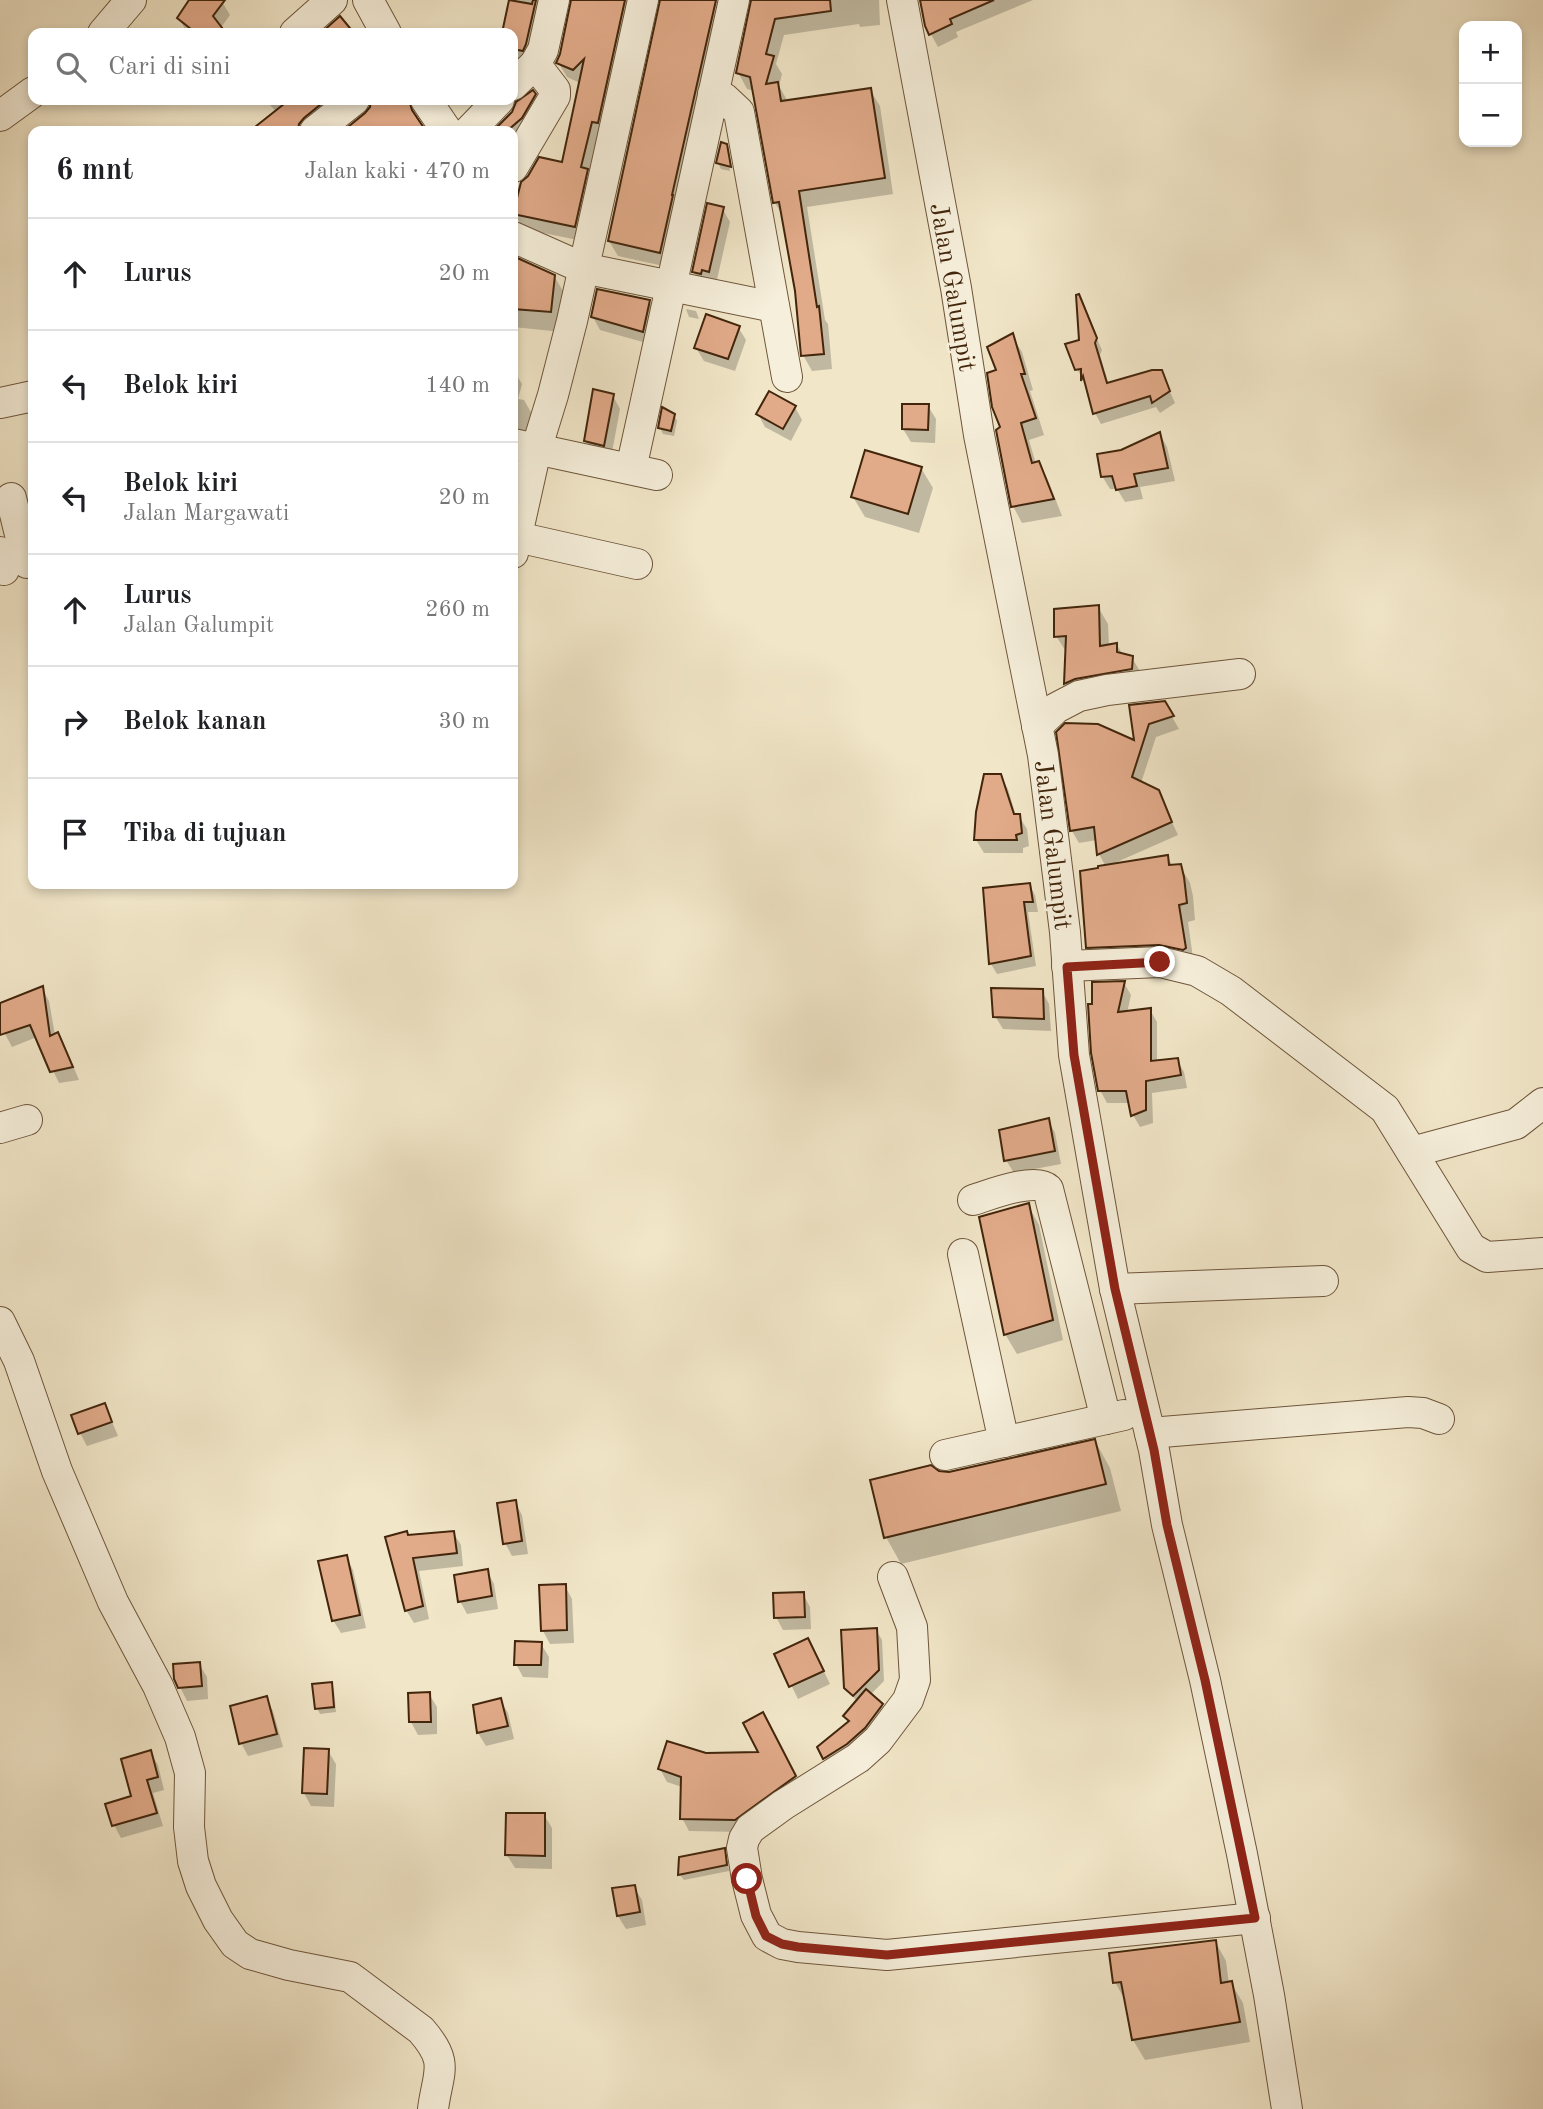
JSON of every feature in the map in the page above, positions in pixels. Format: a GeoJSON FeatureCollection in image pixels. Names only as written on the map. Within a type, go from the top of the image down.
{"type":"FeatureCollection","features":[{"type":"Feature","properties":{"kind":"street"},"geometry":{"type":"LineString","coordinates":[[107,28],[131,0]]}},
{"type":"Feature","properties":{"kind":"street"},"geometry":{"type":"LineString","coordinates":[[301,28],[332,0]]}},
{"type":"Feature","properties":{"kind":"street"},"geometry":{"type":"LineString","coordinates":[[368,0],[383,28]]}},
{"type":"Feature","properties":{"kind":"street"},"geometry":{"type":"LineString","coordinates":[[518,159],[555,96],[555,90],[521,72],[543,50],[554,0]]}},
{"type":"Feature","properties":{"kind":"street"},"geometry":{"type":"LineString","coordinates":[[518,512],[524,447],[556,383],[643,0]]}},
{"type":"Feature","properties":{"kind":"street"},"geometry":{"type":"LineString","coordinates":[[524,447],[644,472],[671,284],[734,0]]}},
{"type":"Feature","properties":{"kind":"street","name":"Jalan Galumpit"},"geometry":{"type":"LineString","coordinates":[[902,0],[956,288],[981,448],[1037,726],[1060,885],[1074,1055],[1115,1289],[1242,1854],[1287,2109]]}},
{"type":"Feature","properties":{"kind":"street"},"geometry":{"type":"LineString","coordinates":[[713,94],[724,98],[739,112],[788,377]]}},
{"type":"Feature","properties":{"kind":"street"},"geometry":{"type":"LineString","coordinates":[[0,116],[28,96]]}},
{"type":"Feature","properties":{"kind":"street"},"geometry":{"type":"LineString","coordinates":[[321,126],[348,105]]}},
{"type":"Feature","properties":{"kind":"street"},"geometry":{"type":"LineString","coordinates":[[429,105],[444,126]]}},
{"type":"Feature","properties":{"kind":"street"},"geometry":{"type":"LineString","coordinates":[[474,126],[494,105]]}},
{"type":"Feature","properties":{"kind":"street"},"geometry":{"type":"LineString","coordinates":[[518,239],[583,268],[774,307]]}},
{"type":"Feature","properties":{"kind":"street"},"geometry":{"type":"LineString","coordinates":[[0,403],[28,397]]}},
{"type":"Feature","properties":{"kind":"street"},"geometry":{"type":"LineString","coordinates":[[10,562],[15,497]]}},
{"type":"Feature","properties":{"kind":"street"},"geometry":{"type":"LineString","coordinates":[[518,545],[637,564]]}},
{"type":"Feature","properties":{"kind":"street"},"geometry":{"type":"LineString","coordinates":[[1037,726],[1056,708],[1079,696],[1107,690],[1240,674]]}},
{"type":"Feature","properties":{"kind":"street"},"geometry":{"type":"LineString","coordinates":[[1067,967],[1160,962],[1197,971],[1231,991],[1385,1109],[1471,1248],[1487,1256],[1543,1253]]}},
{"type":"Feature","properties":{"kind":"street"},"geometry":{"type":"LineString","coordinates":[[1412,1152],[1516,1124],[1543,1102]]}},
{"type":"Feature","properties":{"kind":"street"},"geometry":{"type":"LineString","coordinates":[[973,1200],[1018,1187],[1041,1184],[1048,1189],[1106,1419]]}},
{"type":"Feature","properties":{"kind":"street"},"geometry":{"type":"LineString","coordinates":[[962,1254],[1004,1442]]}},
{"type":"Feature","properties":{"kind":"street"},"geometry":{"type":"LineString","coordinates":[[1115,1289],[1323,1281]]}},
{"type":"Feature","properties":{"kind":"street"},"geometry":{"type":"LineString","coordinates":[[0,1322],[19,1361],[57,1471],[113,1602],[158,1686],[180,1737],[190,1773],[189,1827],[193,1861],[201,1886],[218,1920],[235,1944],[250,1954],[350,1977],[421,2030],[440,2058],[440,2077],[433,2109]]}},
{"type":"Feature","properties":{"kind":"street"},"geometry":{"type":"LineString","coordinates":[[945,1455],[1106,1419],[1147,1422],[1408,1412],[1423,1413],[1439,1419]]}},
{"type":"Feature","properties":{"kind":"street"},"geometry":{"type":"LineString","coordinates":[[893,1577],[912,1627],[915,1680],[908,1700],[878,1740],[858,1758],[750,1829],[742,1848],[756,1916],[766,1936],[782,1944],[798,1947],[887,1955],[1255,1918]]}},
{"type":"Feature","properties":{"kind":"building"},"geometry":{"type":"Polygon","coordinates":[[[189,0],[225,0],[213,16],[222,28],[190,28],[177,18],[189,0]]]}},
{"type":"Feature","properties":{"kind":"building"},"geometry":{"type":"Polygon","coordinates":[[[509,0],[532,4],[533,0],[536,0],[523,51],[518,50],[518,28],[503,28],[509,0]]]}},
{"type":"Feature","properties":{"kind":"building"},"geometry":{"type":"Polygon","coordinates":[[[571,0],[625,0],[598,123],[592,122],[581,167],[588,169],[575,227],[518,215],[521,182],[528,176],[539,157],[562,162],[584,59],[573,70],[556,63],[571,0]]]}},
{"type":"Feature","properties":{"kind":"building"},"geometry":{"type":"Polygon","coordinates":[[[660,0],[716,0],[660,253],[608,241],[660,0]]]}},
{"type":"Feature","properties":{"kind":"building"},"geometry":{"type":"Polygon","coordinates":[[[751,0],[830,0],[831,11],[775,19],[766,54],[774,56],[766,84],[778,82],[781,101],[871,88],[885,178],[799,191],[817,307],[819,306],[824,354],[801,356],[795,291],[779,202],[773,203],[750,77],[736,73],[751,0]]]}},
{"type":"Feature","properties":{"kind":"building"},"geometry":{"type":"Polygon","coordinates":[[[920,0],[994,0],[950,19],[952,24],[929,35],[920,0]]]}},
{"type":"Feature","properties":{"kind":"building"},"geometry":{"type":"Polygon","coordinates":[[[340,16],[350,28],[327,28],[340,16]]]}},
{"type":"Feature","properties":{"kind":"building"},"geometry":{"type":"Polygon","coordinates":[[[533,90],[536,94],[522,118],[513,126],[498,126],[512,112],[515,105],[518,105],[518,101],[533,90]]]}},
{"type":"Feature","properties":{"kind":"building"},"geometry":{"type":"Polygon","coordinates":[[[283,105],[320,105],[299,126],[256,126],[283,105]]]}},
{"type":"Feature","properties":{"kind":"building"},"geometry":{"type":"Polygon","coordinates":[[[410,105],[423,126],[349,126],[370,107],[410,105]]]}},
{"type":"Feature","properties":{"kind":"building"},"geometry":{"type":"Polygon","coordinates":[[[721,142],[727,144],[731,167],[716,163],[721,142]]]}},
{"type":"Feature","properties":{"kind":"building"},"geometry":{"type":"Polygon","coordinates":[[[707,203],[724,207],[709,272],[702,270],[701,274],[692,272],[707,203]]]}},
{"type":"Feature","properties":{"kind":"building"},"geometry":{"type":"Polygon","coordinates":[[[518,258],[555,275],[551,312],[518,309],[518,258]]]}},
{"type":"Feature","properties":{"kind":"building"},"geometry":{"type":"Polygon","coordinates":[[[597,289],[650,300],[643,332],[591,317],[597,289]]]}},
{"type":"Feature","properties":{"kind":"building"},"geometry":{"type":"Polygon","coordinates":[[[1079,294],[1097,338],[1095,343],[1107,383],[1152,370],[1162,370],[1170,391],[1152,403],[1150,396],[1093,414],[1083,376],[1081,381],[1081,369],[1075,370],[1065,344],[1079,340],[1076,295],[1079,294]]]}},
{"type":"Feature","properties":{"kind":"building"},"geometry":{"type":"Polygon","coordinates":[[[706,314],[740,326],[728,359],[694,348],[706,314]]]}},
{"type":"Feature","properties":{"kind":"building"},"geometry":{"type":"Polygon","coordinates":[[[1013,333],[1025,374],[1021,374],[1036,418],[1021,423],[1032,463],[1039,461],[1054,499],[1011,507],[996,430],[1000,427],[992,407],[987,373],[996,370],[987,347],[1013,333]]]}},
{"type":"Feature","properties":{"kind":"building"},"geometry":{"type":"Polygon","coordinates":[[[593,389],[614,394],[604,446],[584,441],[593,389]]]}},
{"type":"Feature","properties":{"kind":"building"},"geometry":{"type":"Polygon","coordinates":[[[769,391],[796,406],[783,429],[756,414],[769,391]]]}},
{"type":"Feature","properties":{"kind":"building"},"geometry":{"type":"Polygon","coordinates":[[[902,404],[929,404],[928,430],[902,429],[902,404]]]}},
{"type":"Feature","properties":{"kind":"building"},"geometry":{"type":"Polygon","coordinates":[[[662,407],[675,414],[671,431],[658,428],[662,407]]]}},
{"type":"Feature","properties":{"kind":"building"},"geometry":{"type":"Polygon","coordinates":[[[1160,432],[1168,468],[1134,474],[1137,486],[1116,490],[1112,476],[1101,477],[1097,454],[1121,450],[1160,432]]]}},
{"type":"Feature","properties":{"kind":"building"},"geometry":{"type":"Polygon","coordinates":[[[865,450],[922,467],[908,514],[851,497],[865,450]]]}},
{"type":"Feature","properties":{"kind":"building"},"geometry":{"type":"Polygon","coordinates":[[[1099,605],[1100,646],[1117,643],[1117,652],[1133,656],[1132,669],[1075,679],[1064,684],[1066,636],[1054,637],[1054,609],[1099,605]]]}},
{"type":"Feature","properties":{"kind":"building"},"geometry":{"type":"Polygon","coordinates":[[[1165,701],[1174,716],[1149,724],[1132,777],[1159,790],[1172,822],[1097,855],[1094,827],[1070,831],[1056,732],[1065,723],[1098,724],[1134,740],[1129,705],[1165,701]]]}},
{"type":"Feature","properties":{"kind":"building"},"geometry":{"type":"Polygon","coordinates":[[[984,774],[1001,774],[1014,814],[1020,814],[1022,833],[1016,835],[1017,840],[974,840],[976,812],[984,774]]]}},
{"type":"Feature","properties":{"kind":"building"},"geometry":{"type":"Polygon","coordinates":[[[1168,855],[1169,865],[1181,864],[1184,877],[1187,903],[1179,905],[1186,948],[1183,950],[1159,945],[1086,948],[1080,871],[1168,855]]]}},
{"type":"Feature","properties":{"kind":"building"},"geometry":{"type":"Polygon","coordinates":[[[1030,883],[1033,902],[1024,902],[1031,956],[989,964],[983,888],[1030,883]]]}},
{"type":"Feature","properties":{"kind":"building"},"geometry":{"type":"Polygon","coordinates":[[[1125,981],[1118,1012],[1151,1008],[1151,1061],[1178,1058],[1181,1075],[1146,1081],[1146,1110],[1131,1116],[1126,1091],[1098,1091],[1091,1053],[1088,1004],[1092,1004],[1092,982],[1125,981]]]}},
{"type":"Feature","properties":{"kind":"building"},"geometry":{"type":"Polygon","coordinates":[[[43,986],[50,1036],[58,1032],[73,1067],[50,1072],[30,1025],[0,1035],[0,1003],[43,986]]]}},
{"type":"Feature","properties":{"kind":"building"},"geometry":{"type":"Polygon","coordinates":[[[991,988],[1043,989],[1044,1019],[993,1017],[991,988]]]}},
{"type":"Feature","properties":{"kind":"building"},"geometry":{"type":"Polygon","coordinates":[[[1049,1118],[1055,1151],[1004,1161],[999,1130],[1049,1118]]]}},
{"type":"Feature","properties":{"kind":"building"},"geometry":{"type":"Polygon","coordinates":[[[1029,1203],[1053,1320],[1004,1335],[979,1217],[1029,1203]]]}},
{"type":"Feature","properties":{"kind":"building"},"geometry":{"type":"Polygon","coordinates":[[[105,1403],[112,1422],[78,1434],[71,1415],[105,1403]]]}},
{"type":"Feature","properties":{"kind":"building"},"geometry":{"type":"Polygon","coordinates":[[[1095,1439],[1106,1484],[884,1538],[870,1480],[931,1465],[939,1471],[949,1472],[1095,1439]]]}},
{"type":"Feature","properties":{"kind":"building"},"geometry":{"type":"Polygon","coordinates":[[[516,1500],[522,1541],[503,1544],[497,1503],[516,1500]]]}},
{"type":"Feature","properties":{"kind":"building"},"geometry":{"type":"Polygon","coordinates":[[[407,1531],[408,1535],[454,1531],[457,1553],[413,1558],[423,1606],[405,1611],[385,1537],[407,1531]]]}},
{"type":"Feature","properties":{"kind":"building"},"geometry":{"type":"Polygon","coordinates":[[[347,1555],[360,1615],[332,1621],[318,1561],[347,1555]]]}},
{"type":"Feature","properties":{"kind":"building"},"geometry":{"type":"Polygon","coordinates":[[[488,1569],[492,1596],[458,1602],[454,1575],[488,1569]]]}},
{"type":"Feature","properties":{"kind":"building"},"geometry":{"type":"Polygon","coordinates":[[[566,1584],[567,1630],[541,1631],[539,1585],[566,1584]]]}},
{"type":"Feature","properties":{"kind":"building"},"geometry":{"type":"Polygon","coordinates":[[[804,1592],[805,1617],[774,1618],[773,1593],[804,1592]]]}},
{"type":"Feature","properties":{"kind":"building"},"geometry":{"type":"Polygon","coordinates":[[[877,1628],[879,1670],[853,1696],[844,1688],[841,1630],[877,1628]]]}},
{"type":"Feature","properties":{"kind":"building"},"geometry":{"type":"Polygon","coordinates":[[[808,1638],[824,1671],[789,1687],[774,1654],[808,1638]]]}},
{"type":"Feature","properties":{"kind":"building"},"geometry":{"type":"Polygon","coordinates":[[[515,1641],[542,1642],[541,1665],[514,1665],[515,1641]]]}},
{"type":"Feature","properties":{"kind":"building"},"geometry":{"type":"Polygon","coordinates":[[[200,1662],[202,1686],[178,1688],[173,1664],[200,1662]]]}},
{"type":"Feature","properties":{"kind":"building"},"geometry":{"type":"Polygon","coordinates":[[[332,1682],[334,1707],[315,1709],[312,1684],[332,1682]]]}},
{"type":"Feature","properties":{"kind":"building"},"geometry":{"type":"Polygon","coordinates":[[[866,1689],[883,1704],[865,1728],[847,1744],[823,1759],[817,1747],[849,1721],[843,1716],[866,1689]]]}},
{"type":"Feature","properties":{"kind":"building"},"geometry":{"type":"Polygon","coordinates":[[[430,1692],[431,1722],[409,1722],[408,1693],[430,1692]]]}},
{"type":"Feature","properties":{"kind":"building"},"geometry":{"type":"Polygon","coordinates":[[[267,1696],[277,1734],[239,1744],[230,1706],[267,1696]]]}},
{"type":"Feature","properties":{"kind":"building"},"geometry":{"type":"Polygon","coordinates":[[[501,1698],[508,1726],[477,1733],[473,1705],[501,1698]]]}},
{"type":"Feature","properties":{"kind":"building"},"geometry":{"type":"Polygon","coordinates":[[[763,1712],[796,1776],[735,1820],[680,1819],[681,1777],[658,1769],[667,1741],[706,1753],[758,1752],[743,1723],[763,1712]]]}},
{"type":"Feature","properties":{"kind":"building"},"geometry":{"type":"Polygon","coordinates":[[[304,1748],[329,1749],[327,1794],[302,1793],[304,1748]]]}},
{"type":"Feature","properties":{"kind":"building"},"geometry":{"type":"Polygon","coordinates":[[[151,1750],[158,1777],[147,1780],[157,1813],[112,1826],[105,1804],[131,1796],[121,1759],[151,1750]]]}},
{"type":"Feature","properties":{"kind":"building"},"geometry":{"type":"Polygon","coordinates":[[[506,1813],[545,1813],[545,1856],[505,1855],[506,1813]]]}},
{"type":"Feature","properties":{"kind":"building"},"geometry":{"type":"Polygon","coordinates":[[[725,1848],[727,1865],[678,1875],[679,1857],[725,1848]]]}},
{"type":"Feature","properties":{"kind":"building"},"geometry":{"type":"Polygon","coordinates":[[[635,1885],[640,1912],[617,1916],[612,1888],[635,1885]]]}},
{"type":"Feature","properties":{"kind":"building"},"geometry":{"type":"Polygon","coordinates":[[[1216,1940],[1221,1983],[1232,1981],[1240,2022],[1132,2040],[1121,1982],[1113,1983],[1109,1953],[1216,1940]]]}},
{"type":"Feature","properties":{"kind":"route"},"geometry":{"type":"LineString","coordinates":[[747,1879],[756,1916],[766,1936],[782,1944],[798,1947],[887,1955],[1255,1918],[1197,1642],[1167,1525],[1154,1450],[1115,1289],[1074,1055],[1067,967],[1160,962]]}}]}
